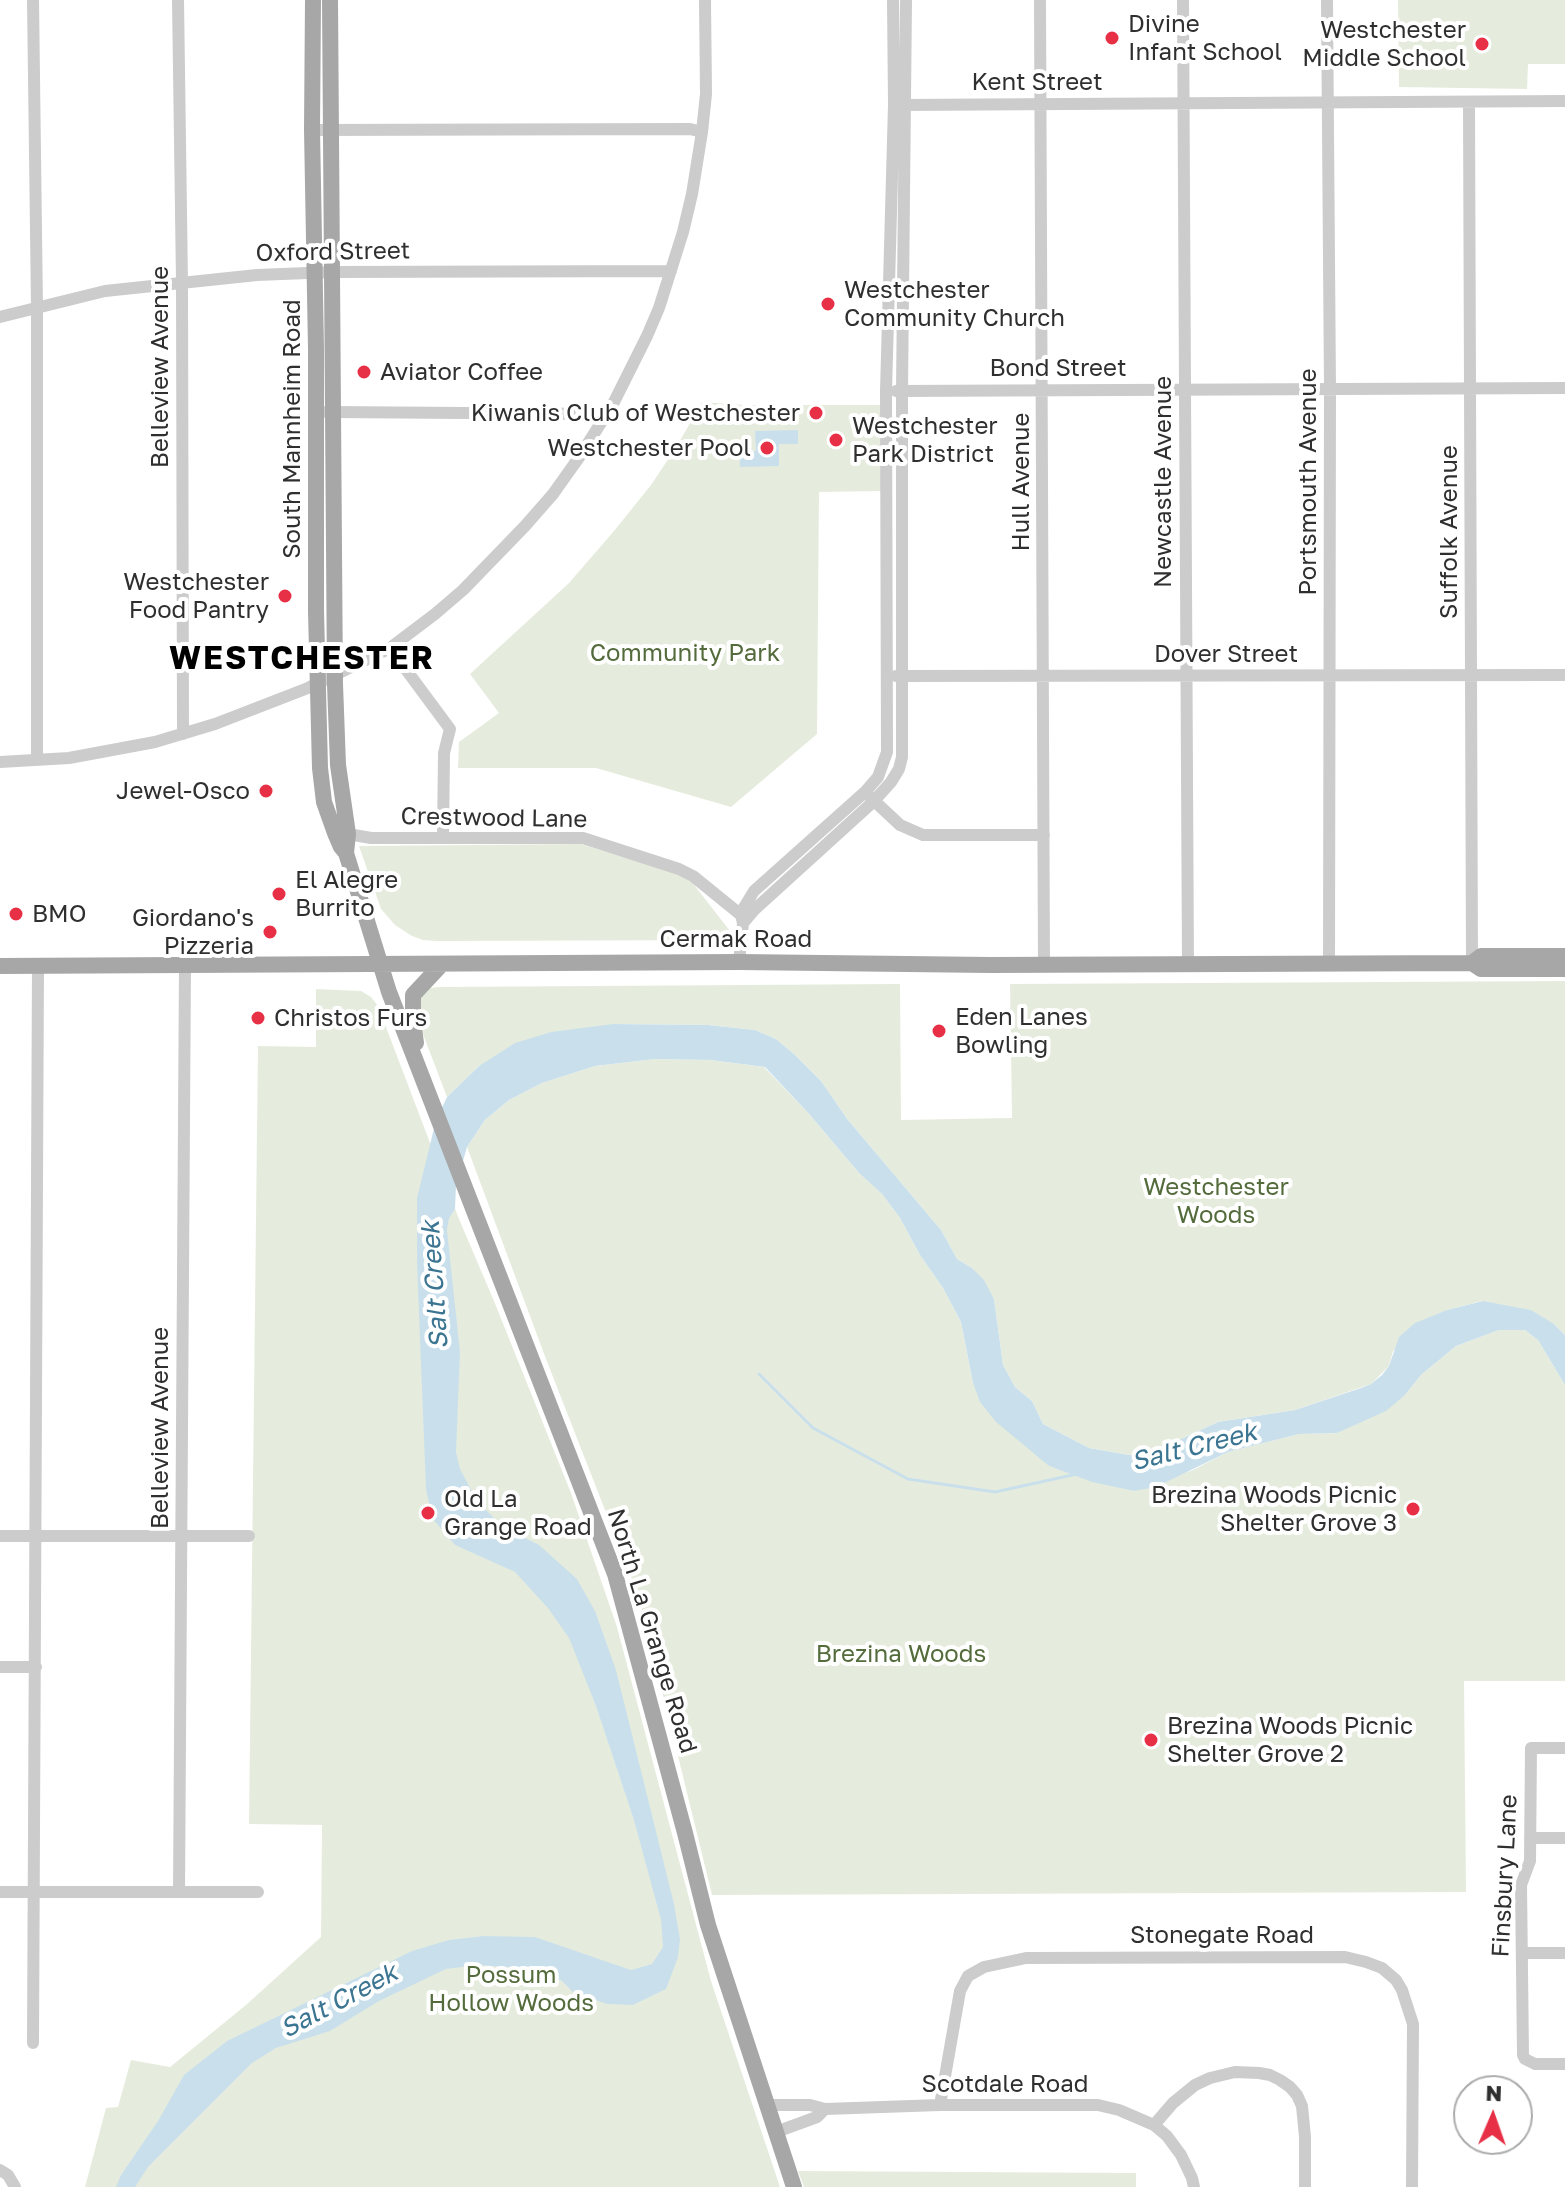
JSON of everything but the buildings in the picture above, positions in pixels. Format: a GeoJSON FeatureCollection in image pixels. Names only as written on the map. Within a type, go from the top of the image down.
{"type":"FeatureCollection","features":[{"type":"Feature","properties":{"kind":"main road","name":"South Mannheim Road"},"geometry":{"type":"LineString","coordinates":[[313,0],[320,768],[324,802],[341,847],[347,846]]}},
{"type":"Feature","properties":{"kind":"main road","name":"South Mannheim Road"},"geometry":{"type":"LineString","coordinates":[[330,0],[338,765],[347,846],[380,965]]}},
{"type":"Feature","properties":{"kind":"main road","name":"Cermak Road"},"geometry":{"type":"LineString","coordinates":[[1472,963],[1481,956],[1565,956]]}},
{"type":"Feature","properties":{"kind":"main road","name":"Cermak Road"},"geometry":{"type":"LineString","coordinates":[[0,966],[739,962],[1044,965],[1472,963],[1481,969],[1565,969]]}},
{"type":"Feature","properties":{"kind":"main road","name":"North La Grange Road"},"geometry":{"type":"LineString","coordinates":[[380,965],[615,1574],[708,1925],[794,2187]]}},
{"type":"Feature","properties":{"kind":"main road"},"geometry":{"type":"LineString","coordinates":[[423,1080],[413,1021],[413,995],[441,965]]}},
{"type":"Feature","properties":{"kind":"street"},"geometry":{"type":"LineString","coordinates":[[33,0],[37,760]]}},
{"type":"Feature","properties":{"kind":"street","name":"Belleview Avenue"},"geometry":{"type":"LineString","coordinates":[[178,0],[183,734]]}},
{"type":"Feature","properties":{"kind":"street"},"geometry":{"type":"LineString","coordinates":[[0,762],[105,752],[183,734],[272,703],[335,675],[390,648],[435,614],[463,590],[525,526],[580,456],[607,414],[647,336],[671,271],[692,194],[702,132],[706,94],[705,0]]}},
{"type":"Feature","properties":{"kind":"street"},"geometry":{"type":"LineString","coordinates":[[739,962],[742,918],[754,910],[869,796],[891,782],[902,757],[900,105],[893,0]]}},
{"type":"Feature","properties":{"kind":"street"},"geometry":{"type":"LineString","coordinates":[[869,796],[887,752],[886,391],[906,0]]}},
{"type":"Feature","properties":{"kind":"street","name":"Hull Avenue"},"geometry":{"type":"LineString","coordinates":[[1040,0],[1044,965]]}},
{"type":"Feature","properties":{"kind":"street","name":"Newcastle Avenue"},"geometry":{"type":"LineString","coordinates":[[1183,0],[1188,965]]}},
{"type":"Feature","properties":{"kind":"street","name":"Portsmouth Avenue"},"geometry":{"type":"LineString","coordinates":[[1327,0],[1329,964]]}},
{"type":"Feature","properties":{"kind":"street","name":"Kent Street"},"geometry":{"type":"LineString","coordinates":[[900,105],[1565,101]]}},
{"type":"Feature","properties":{"kind":"street","name":"Suffolk Avenue"},"geometry":{"type":"LineString","coordinates":[[1469,102],[1472,963]]}},
{"type":"Feature","properties":{"kind":"street"},"geometry":{"type":"LineString","coordinates":[[312,130],[690,129],[702,132]]}},
{"type":"Feature","properties":{"kind":"street","name":"Oxford Street"},"geometry":{"type":"LineString","coordinates":[[0,317],[105,291],[257,275],[671,271]]}},
{"type":"Feature","properties":{"kind":"street","name":"Bond Street"},"geometry":{"type":"LineString","coordinates":[[886,391],[1565,388]]}},
{"type":"Feature","properties":{"kind":"street"},"geometry":{"type":"LineString","coordinates":[[316,411],[607,414]]}},
{"type":"Feature","properties":{"kind":"street"},"geometry":{"type":"LineString","coordinates":[[390,648],[450,729],[444,753],[443,837]]}},
{"type":"Feature","properties":{"kind":"street","name":"Dover Street"},"geometry":{"type":"LineString","coordinates":[[887,676],[1565,675]]}},
{"type":"Feature","properties":{"kind":"street"},"geometry":{"type":"LineString","coordinates":[[869,796],[900,825],[923,835],[1044,835]]}},
{"type":"Feature","properties":{"kind":"street","name":"Crestwood Lane"},"geometry":{"type":"LineString","coordinates":[[347,846],[371,838],[586,838],[683,870],[742,918]]}},
{"type":"Feature","properties":{"kind":"street","name":"Belleview Avenue"},"geometry":{"type":"LineString","coordinates":[[179,1891],[185,965]]}},
{"type":"Feature","properties":{"kind":"street"},"geometry":{"type":"LineString","coordinates":[[33,2043],[38,966]]}},
{"type":"Feature","properties":{"kind":"street"},"geometry":{"type":"LineString","coordinates":[[0,1536],[249,1536]]}},
{"type":"Feature","properties":{"kind":"street"},"geometry":{"type":"LineString","coordinates":[[0,1667],[36,1667]]}},
{"type":"Feature","properties":{"kind":"street","name":"Finsbury Lane"},"geometry":{"type":"LineString","coordinates":[[1565,1748],[1531,1748],[1530,1861],[1521,1885],[1523,2055],[1535,2064],[1565,2064]]}},
{"type":"Feature","properties":{"kind":"street"},"geometry":{"type":"LineString","coordinates":[[1530,1838],[1565,1838]]}},
{"type":"Feature","properties":{"kind":"street"},"geometry":{"type":"LineString","coordinates":[[0,1892],[258,1892]]}},
{"type":"Feature","properties":{"kind":"street"},"geometry":{"type":"LineString","coordinates":[[1522,1953],[1565,1953]]}},
{"type":"Feature","properties":{"kind":"street","name":"Stonegate Road"},"geometry":{"type":"LineString","coordinates":[[940,2105],[960,1991],[968,1976],[984,1967],[1026,1958],[1345,1957],[1389,1972],[1402,1990],[1413,2024],[1412,2187]]}},
{"type":"Feature","properties":{"kind":"street"},"geometry":{"type":"LineString","coordinates":[[1154,2125],[1173,2103],[1195,2085],[1210,2078],[1235,2072],[1270,2075],[1290,2087],[1302,2106],[1305,2187]]}},
{"type":"Feature","properties":{"kind":"street","name":"Scotdale Road"},"geometry":{"type":"LineString","coordinates":[[767,2105],[810,2105],[825,2109],[1098,2105],[1154,2125],[1167,2136],[1181,2155],[1194,2187]]}},
{"type":"Feature","properties":{"kind":"street","name":"Scotdale Road"},"geometry":{"type":"LineString","coordinates":[[776,2132],[817,2117],[825,2109]]}},
{"type":"Feature","properties":{"kind":"street"},"geometry":{"type":"LineString","coordinates":[[0,2170],[8,2175],[15,2187]]}},
{"type":"Feature","properties":{"kind":"green space","name":"Westchester Middle School"},"geometry":{"type":"Polygon","coordinates":[[[1398,0],[1565,0],[1565,64],[1528,64],[1527,89],[1399,87],[1398,0]]]}},
{"type":"Feature","properties":{"kind":"green space","name":"Community Park"},"geometry":{"type":"Polygon","coordinates":[[[702,402],[881,405],[882,491],[819,492],[817,734],[731,807],[596,768],[458,768],[459,742],[499,713],[470,674],[569,583],[614,531],[651,485],[702,402]]]}},
{"type":"Feature","properties":{"kind":"green space"},"geometry":{"type":"Polygon","coordinates":[[[581,844],[688,877],[737,940],[423,940],[395,925],[381,909],[359,846],[581,844]]]}},
{"type":"Feature","properties":{"kind":"green space","name":"Westchester Woods"},"geometry":{"type":"Polygon","coordinates":[[[1565,981],[1565,1335],[1554,1324],[1482,1301],[1447,1310],[1393,1351],[1389,1366],[1371,1384],[1295,1410],[1218,1422],[1151,1453],[1129,1455],[1089,1448],[1043,1424],[1032,1401],[1015,1387],[1003,1365],[994,1299],[972,1268],[957,1259],[941,1230],[848,1120],[821,1081],[776,1039],[755,1030],[708,1025],[613,1024],[479,1066],[447,1097],[418,1021],[420,994],[438,987],[900,984],[901,1120],[1012,1118],[1010,984],[1565,981]]]}},
{"type":"Feature","properties":{"kind":"green space","name":"Possum Hollow Woods"},"geometry":{"type":"Polygon","coordinates":[[[316,989],[361,991],[378,1006],[459,1219],[571,1493],[617,1627],[711,1981],[780,2187],[85,2187],[106,2108],[118,2107],[131,2060],[170,2067],[246,2005],[321,1937],[322,1825],[249,1824],[258,1046],[316,1047],[316,989]]]}},
{"type":"Feature","properties":{"kind":"green space","name":"Brezina Woods"},"geometry":{"type":"Polygon","coordinates":[[[655,1059],[710,1060],[764,1067],[859,1173],[882,1194],[900,1218],[961,1322],[973,1383],[1049,1466],[1092,1481],[1134,1491],[1193,1470],[1228,1452],[1299,1434],[1337,1433],[1405,1395],[1421,1375],[1456,1346],[1499,1330],[1525,1330],[1538,1340],[1565,1385],[1565,1681],[1464,1681],[1466,1892],[712,1895],[639,1597],[467,1147],[485,1120],[509,1100],[542,1083],[595,1066],[655,1059]]]}},
{"type":"Feature","properties":{"kind":"green space"},"geometry":{"type":"Polygon","coordinates":[[[798,2171],[1136,2173],[1136,2187],[804,2187],[798,2171]]]}},
{"type":"Feature","properties":{"kind":"water","name":"Westchester Pool"},"geometry":{"type":"Polygon","coordinates":[[[798,430],[798,444],[779,444],[779,466],[740,467],[740,452],[756,451],[755,431],[798,430]]]}},
{"type":"Feature","properties":{"kind":"water","name":"Salt Creek"},"geometry":{"type":"Polygon","coordinates":[[[613,1024],[708,1025],[755,1030],[776,1039],[795,1055],[821,1081],[848,1120],[941,1230],[957,1259],[984,1280],[994,1299],[1003,1365],[1015,1387],[1032,1401],[1043,1424],[1089,1448],[1129,1455],[1151,1453],[1218,1422],[1295,1410],[1361,1388],[1382,1375],[1389,1366],[1399,1337],[1415,1323],[1447,1310],[1483,1301],[1531,1310],[1565,1335],[1565,1385],[1538,1340],[1525,1330],[1499,1330],[1456,1346],[1421,1375],[1405,1395],[1386,1411],[1337,1433],[1299,1434],[1228,1452],[1156,1487],[1134,1491],[1092,1482],[1049,1466],[996,1422],[980,1402],[973,1383],[961,1322],[900,1218],[882,1194],[859,1173],[765,1067],[710,1060],[655,1059],[595,1066],[542,1083],[509,1100],[485,1120],[467,1147],[456,1185],[455,1209],[449,1218],[447,1230],[460,1352],[456,1452],[460,1469],[477,1501],[502,1526],[539,1545],[577,1579],[595,1611],[616,1670],[674,1904],[680,1939],[678,1957],[666,1989],[633,2005],[607,2004],[574,1993],[562,1981],[549,1975],[520,1968],[479,1965],[446,1969],[379,2001],[330,2031],[276,2048],[252,2063],[148,2167],[135,2187],[116,2187],[184,2075],[227,2041],[412,1951],[449,1940],[484,1936],[535,1937],[631,1970],[652,1964],[663,1947],[661,1920],[634,1820],[596,1706],[569,1638],[548,1608],[515,1572],[455,1545],[432,1518],[426,1489],[417,1198],[436,1120],[447,1097],[479,1066],[515,1043],[551,1032],[613,1024]]]}},
{"type":"Feature","properties":{"kind":"waterway"},"geometry":{"type":"LineString","coordinates":[[759,1374],[813,1428],[908,1479],[995,1492],[1077,1474]]}},
{"type":"Feature","properties":{"kind":"place","name":"Divine Infant School"},"geometry":{"type":"Point","coordinates":[1112,38]}},
{"type":"Feature","properties":{"kind":"place","name":"Westchester Middle School"},"geometry":{"type":"Point","coordinates":[1482,44]}},
{"type":"Feature","properties":{"kind":"place","name":"Westchester Community Church"},"geometry":{"type":"Point","coordinates":[828,304]}},
{"type":"Feature","properties":{"kind":"place","name":"Aviator Coffee"},"geometry":{"type":"Point","coordinates":[364,372]}},
{"type":"Feature","properties":{"kind":"place","name":"Kiwanis Club of Westchester"},"geometry":{"type":"Point","coordinates":[816,413]}},
{"type":"Feature","properties":{"kind":"place","name":"Westchester Park District"},"geometry":{"type":"Point","coordinates":[836,440]}},
{"type":"Feature","properties":{"kind":"place","name":"Westchester Pool"},"geometry":{"type":"Point","coordinates":[767,448]}},
{"type":"Feature","properties":{"kind":"place","name":"Westchester Food Pantry"},"geometry":{"type":"Point","coordinates":[285,596]}},
{"type":"Feature","properties":{"kind":"place","name":"Jewel-Osco"},"geometry":{"type":"Point","coordinates":[266,791]}},
{"type":"Feature","properties":{"kind":"place","name":"El Alegre Burrito"},"geometry":{"type":"Point","coordinates":[279,894]}},
{"type":"Feature","properties":{"kind":"place","name":"BMO"},"geometry":{"type":"Point","coordinates":[16,914]}},
{"type":"Feature","properties":{"kind":"place","name":"Giordano's Pizzeria"},"geometry":{"type":"Point","coordinates":[270,932]}},
{"type":"Feature","properties":{"kind":"place","name":"Christos Furs"},"geometry":{"type":"Point","coordinates":[258,1018]}},
{"type":"Feature","properties":{"kind":"place","name":"Eden Lanes Bowling"},"geometry":{"type":"Point","coordinates":[939,1031]}},
{"type":"Feature","properties":{"kind":"place","name":"Brezina Woods Picnic Shelter Grove 3"},"geometry":{"type":"Point","coordinates":[1413,1509]}},
{"type":"Feature","properties":{"kind":"place","name":"Old La Grange Road"},"geometry":{"type":"Point","coordinates":[428,1513]}},
{"type":"Feature","properties":{"kind":"place","name":"Brezina Woods Picnic Shelter Grove 2"},"geometry":{"type":"Point","coordinates":[1151,1740]}},
{"type":"Feature","properties":{"kind":"district","name":"WESTCHESTER"},"geometry":{"type":"Point","coordinates":[302,659]}}]}
